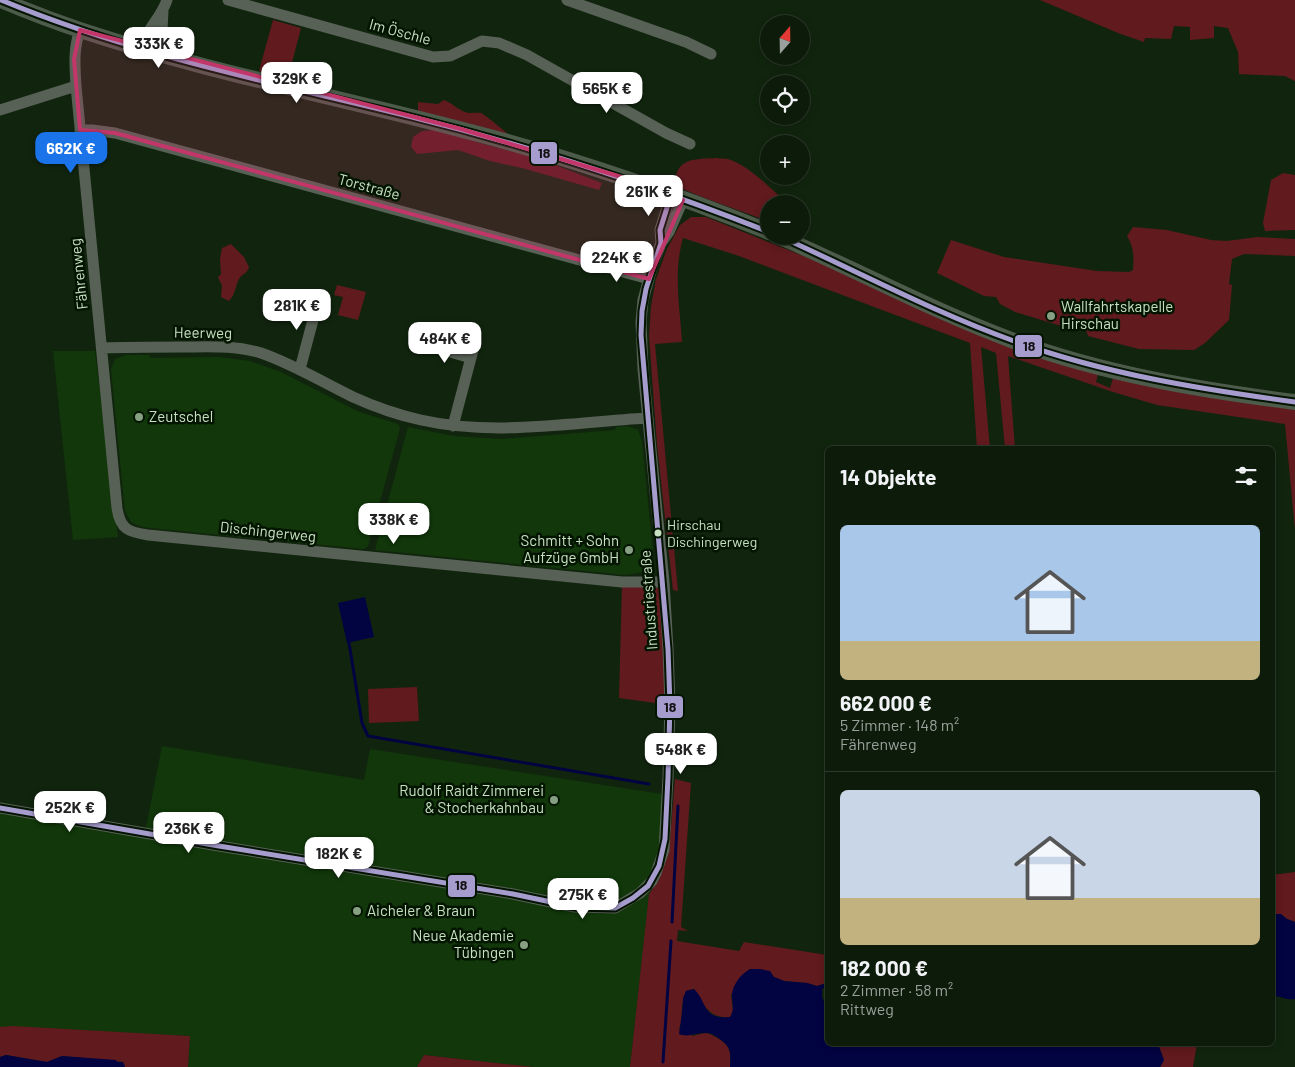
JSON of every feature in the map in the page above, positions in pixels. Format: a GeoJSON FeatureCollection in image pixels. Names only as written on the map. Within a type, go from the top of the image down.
{"type":"FeatureCollection","features":[{"type":"Feature","properties":{"kind":"main road"},"geometry":{"type":"LineString","coordinates":[[1,0],[80,30],[150,51],[460,129],[571,160],[760,229]]}},
{"type":"Feature","properties":{"kind":"main road"},"geometry":{"type":"LineString","coordinates":[[799,245],[952,316],[1042,351],[1152,379],[1295,402]]}},
{"type":"Feature","properties":{"kind":"street","name":"Im Öschle"},"geometry":{"type":"LineString","coordinates":[[228,0],[433,57],[450,56],[482,41],[499,43],[527,56],[666,133],[690,144]]}},
{"type":"Feature","properties":{"kind":"street"},"geometry":{"type":"LineString","coordinates":[[566,0],[686,42],[711,54]]}},
{"type":"Feature","properties":{"kind":"street"},"geometry":{"type":"LineString","coordinates":[[150,51],[145,35],[165,6]]}},
{"type":"Feature","properties":{"kind":"street"},"geometry":{"type":"LineString","coordinates":[[150,51],[162,30],[165,6]]}},
{"type":"Feature","properties":{"kind":"street","name":"Fährenweg"},"geometry":{"type":"LineString","coordinates":[[80,30],[74,59],[76,86],[118,515]]}},
{"type":"Feature","properties":{"kind":"street"},"geometry":{"type":"LineString","coordinates":[[0,110],[76,86]]}},
{"type":"Feature","properties":{"kind":"street","name":"Torstraße"},"geometry":{"type":"LineString","coordinates":[[80,130],[116,133],[648,279]]}},
{"type":"Feature","properties":{"kind":"street","name":"Industriestraße"},"geometry":{"type":"LineString","coordinates":[[0,808],[575,906],[615,908],[633,898],[648,886],[656,873],[664,850],[670,705],[664,582],[641,335],[643,300],[648,279],[662,243],[660,230],[677,197]]}},
{"type":"Feature","properties":{"kind":"street"},"geometry":{"type":"LineString","coordinates":[[300,369],[318,301]]}},
{"type":"Feature","properties":{"kind":"street"},"geometry":{"type":"LineString","coordinates":[[426,345],[472,354],[453,426]]}},
{"type":"Feature","properties":{"kind":"street","name":"Heerweg"},"geometry":{"type":"LineString","coordinates":[[102,348],[232,347],[259,352],[300,369],[373,405],[413,418],[453,426],[525,428],[648,418]]}},
{"type":"Feature","properties":{"kind":"street","name":"Dischingerweg"},"geometry":{"type":"LineString","coordinates":[[118,515],[127,530],[148,535],[622,582],[664,582]]}},
{"type":"Feature","properties":{"kind":"highlighted area"},"geometry":{"type":"Polygon","coordinates":[[[80,30],[461,129],[635,181],[683,200],[649,279],[115,133],[80,130],[74,59],[80,30]]]}},
{"type":"Feature","properties":{"kind":"shaded area"},"geometry":{"type":"Polygon","coordinates":[[[1040,0],[1295,0],[1295,81],[1285,76],[1239,74],[1238,52],[1228,28],[1214,26],[1214,38],[1190,40],[1190,27],[1174,26],[1171,39],[1145,38],[1144,42],[1040,0]]]}},
{"type":"Feature","properties":{"kind":"shaded area"},"geometry":{"type":"Polygon","coordinates":[[[273,20],[301,28],[288,78],[259,71],[273,20]]]}},
{"type":"Feature","properties":{"kind":"shaded area"},"geometry":{"type":"Polygon","coordinates":[[[444,100],[465,112],[481,113],[512,138],[418,111],[418,102],[438,104],[444,100]]]}},
{"type":"Feature","properties":{"kind":"shaded area"},"geometry":{"type":"Polygon","coordinates":[[[435,130],[460,135],[476,142],[537,158],[602,183],[599,190],[490,161],[458,150],[417,154],[411,147],[413,137],[422,131],[435,130]]]}},
{"type":"Feature","properties":{"kind":"shaded area"},"geometry":{"type":"Polygon","coordinates":[[[700,159],[729,159],[747,169],[760,179],[760,185],[767,185],[778,195],[760,195],[760,219],[676,186],[678,170],[682,165],[700,159]]]}},
{"type":"Feature","properties":{"kind":"shaded area"},"geometry":{"type":"Polygon","coordinates":[[[1283,173],[1295,175],[1295,230],[1265,231],[1263,223],[1271,180],[1283,173]]]}},
{"type":"Feature","properties":{"kind":"shaded area"},"geometry":{"type":"Polygon","coordinates":[[[691,217],[706,217],[760,239],[760,245],[776,245],[1098,374],[1096,382],[1110,388],[1113,378],[1295,409],[1295,530],[1285,424],[1157,405],[1008,356],[1015,446],[1005,446],[996,353],[981,347],[990,446],[977,446],[970,343],[739,256],[683,238],[678,264],[682,342],[655,344],[678,591],[673,590],[657,445],[649,336],[651,306],[656,279],[667,249],[680,225],[691,217]]]}},
{"type":"Feature","properties":{"kind":"shaded area"},"geometry":{"type":"Polygon","coordinates":[[[1133,227],[1167,230],[1211,240],[1227,241],[1257,237],[1295,239],[1295,256],[1244,254],[1232,259],[1229,284],[1232,285],[1229,320],[1205,343],[1194,350],[1139,349],[1088,336],[1085,326],[1068,328],[1015,312],[1000,304],[996,297],[984,296],[937,273],[951,240],[1004,257],[1097,271],[1129,272],[1133,270],[1133,256],[1131,244],[1127,236],[1133,227]]]}},
{"type":"Feature","properties":{"kind":"shaded area"},"geometry":{"type":"Polygon","coordinates":[[[231,244],[244,257],[249,267],[239,279],[233,296],[229,301],[221,297],[222,286],[218,277],[221,274],[220,259],[222,248],[231,244]]]}},
{"type":"Feature","properties":{"kind":"shaded area"},"geometry":{"type":"Polygon","coordinates":[[[337,285],[366,292],[358,320],[338,315],[343,297],[334,295],[337,285]]]}},
{"type":"Feature","properties":{"kind":"shaded area"},"geometry":{"type":"Polygon","coordinates":[[[53,351],[95,351],[118,537],[73,540],[53,351]]]}},
{"type":"Feature","properties":{"kind":"shaded area"},"geometry":{"type":"Polygon","coordinates":[[[126,355],[149,355],[151,358],[219,357],[250,361],[281,372],[357,411],[398,424],[400,428],[368,546],[364,549],[150,528],[131,522],[125,511],[111,369],[115,359],[126,355]]]}},
{"type":"Feature","properties":{"kind":"shaded area"},"geometry":{"type":"Polygon","coordinates":[[[628,426],[638,430],[642,441],[653,552],[649,566],[644,572],[625,575],[375,550],[408,427],[454,436],[501,439],[615,430],[616,427],[628,426]]]}},
{"type":"Feature","properties":{"kind":"shaded area"},"geometry":{"type":"Polygon","coordinates":[[[622,584],[664,588],[669,705],[619,698],[622,584]]]}},
{"type":"Feature","properties":{"kind":"shaded area"},"geometry":{"type":"Polygon","coordinates":[[[365,597],[374,637],[347,643],[338,603],[365,597]]]}},
{"type":"Feature","properties":{"kind":"shaded area"},"geometry":{"type":"Polygon","coordinates":[[[417,687],[419,721],[369,723],[368,689],[417,687]]]}},
{"type":"Feature","properties":{"kind":"shaded area"},"geometry":{"type":"Polygon","coordinates":[[[162,746],[364,780],[370,749],[668,795],[663,850],[651,881],[630,1067],[534,1067],[424,1055],[417,1067],[188,1067],[190,1036],[0,1027],[0,808],[145,833],[162,746]]]}},
{"type":"Feature","properties":{"kind":"shaded area"},"geometry":{"type":"Polygon","coordinates":[[[675,779],[691,783],[681,927],[688,931],[678,930],[677,941],[739,951],[744,942],[825,955],[825,984],[817,986],[784,981],[774,977],[731,994],[733,1011],[730,1017],[717,1016],[712,1013],[704,1005],[694,989],[686,991],[679,1029],[693,1036],[704,1033],[709,1034],[726,1044],[729,1051],[730,1067],[630,1067],[649,894],[659,880],[669,852],[675,779]]]}},
{"type":"Feature","properties":{"kind":"shaded area"},"geometry":{"type":"Polygon","coordinates":[[[1295,872],[1295,922],[1281,914],[1275,914],[1275,875],[1295,872]]]}},
{"type":"Feature","properties":{"kind":"shaded area"},"geometry":{"type":"Polygon","coordinates":[[[1275,914],[1281,914],[1295,922],[1295,999],[1275,996],[1275,914]]]}},
{"type":"Feature","properties":{"kind":"shaded area"},"geometry":{"type":"Polygon","coordinates":[[[750,969],[760,969],[770,971],[774,977],[784,981],[817,986],[825,984],[825,987],[822,989],[822,997],[825,1004],[825,1046],[1159,1046],[1164,1060],[1160,1067],[730,1067],[728,1046],[717,1037],[708,1033],[679,1034],[683,998],[686,991],[694,989],[710,1013],[714,1016],[730,1017],[733,1009],[732,996],[735,984],[750,969]]]}},
{"type":"Feature","properties":{"kind":"shaded area"},"geometry":{"type":"Polygon","coordinates":[[[13,1026],[190,1036],[188,1067],[125,1067],[123,1062],[62,1056],[47,1062],[6,1055],[0,1057],[0,1027],[13,1026]]]}},
{"type":"Feature","properties":{"kind":"shaded area"},"geometry":{"type":"Polygon","coordinates":[[[1159,1046],[1197,1046],[1193,1067],[1160,1067],[1164,1060],[1159,1046]]]}},
{"type":"Feature","properties":{"kind":"shaded area"},"geometry":{"type":"Polygon","coordinates":[[[6,1055],[47,1062],[62,1056],[116,1060],[117,1062],[123,1062],[125,1067],[0,1067],[0,1057],[6,1055]]]}},
{"type":"Feature","properties":{"kind":"shaded area"},"geometry":{"type":"Polygon","coordinates":[[[424,1055],[534,1067],[417,1067],[424,1055]]]}},
{"type":"Feature","properties":{"kind":"waterway"},"geometry":{"type":"LineString","coordinates":[[349,643],[362,723],[368,736],[649,784]]}},
{"type":"Feature","properties":{"kind":"waterway"},"geometry":{"type":"LineString","coordinates":[[672,922],[678,806]]}},
{"type":"Feature","properties":{"kind":"waterway"},"geometry":{"type":"LineString","coordinates":[[663,1062],[671,941]]}},
{"type":"Feature","properties":{"kind":"transit line","name":"18"},"geometry":{"type":"LineString","coordinates":[[1,0],[102,37],[153,52],[256,80],[412,117],[548,154],[637,183],[760,229]]}},
{"type":"Feature","properties":{"kind":"transit line","name":"18"},"geometry":{"type":"LineString","coordinates":[[615,908],[633,898],[648,886],[659,866],[665,839],[670,705],[668,649],[641,335],[642,311],[646,289],[661,243],[660,230],[671,195]]}},
{"type":"Feature","properties":{"kind":"transit line","name":"18"},"geometry":{"type":"LineString","coordinates":[[798,245],[895,291],[984,330],[1048,353],[1083,363],[1188,386],[1295,402]]}},
{"type":"Feature","properties":{"kind":"transit line","name":"18"},"geometry":{"type":"LineString","coordinates":[[0,808],[513,894],[575,907],[615,908]]}},
{"type":"Feature","properties":{"kind":"place","name":"Wallfahrtskapelle Hirschau"},"geometry":{"type":"Point","coordinates":[1051,316]}},
{"type":"Feature","properties":{"kind":"place","name":"Zeutschel"},"geometry":{"type":"Point","coordinates":[139,417]}},
{"type":"Feature","properties":{"kind":"place","name":"Hirschau Dischingerweg"},"geometry":{"type":"Point","coordinates":[658,533]}},
{"type":"Feature","properties":{"kind":"place","name":"Schmitt + Sohn Aufzüge GmbH"},"geometry":{"type":"Point","coordinates":[629,550]}},
{"type":"Feature","properties":{"kind":"place","name":"Rudolf Raidt Zimmerei & Stocherkahnbau"},"geometry":{"type":"Point","coordinates":[554,800]}},
{"type":"Feature","properties":{"kind":"place","name":"Aicheler & Braun"},"geometry":{"type":"Point","coordinates":[357,911]}},
{"type":"Feature","properties":{"kind":"place","name":"Neue Akademie Tübingen"},"geometry":{"type":"Point","coordinates":[524,945]}}]}
